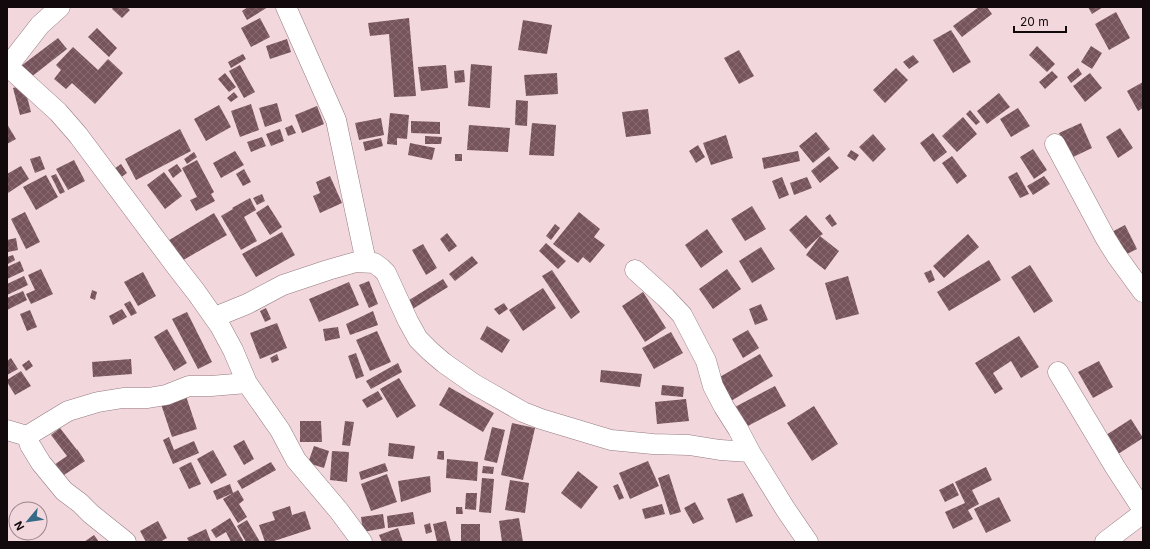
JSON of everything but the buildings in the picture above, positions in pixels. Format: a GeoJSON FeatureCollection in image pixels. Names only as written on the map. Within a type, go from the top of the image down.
{"type":"FeatureCollection","features":[{"type":"Feature","properties":{"kind":"street"},"geometry":{"type":"LineString","coordinates":[[60,7],[40,25],[30,37],[12,61],[9,69],[58,112],[78,135],[214,317],[233,350],[247,383],[280,430],[296,460],[339,511],[362,542]]}},
{"type":"Feature","properties":{"kind":"street"},"geometry":{"type":"LineString","coordinates":[[286,7],[336,120],[366,262]]}},
{"type":"Feature","properties":{"kind":"street"},"geometry":{"type":"LineString","coordinates":[[1055,144],[1106,240],[1143,292]]}},
{"type":"Feature","properties":{"kind":"street"},"geometry":{"type":"LineString","coordinates":[[214,317],[247,304],[283,285],[356,262],[374,263],[386,273],[408,322],[418,339],[444,363],[474,384],[523,412],[541,419],[611,440],[653,444],[689,445],[720,450],[750,452]]}},
{"type":"Feature","properties":{"kind":"street"},"geometry":{"type":"LineString","coordinates":[[635,270],[666,298],[682,315],[706,361],[713,386],[724,407],[786,510],[808,542]]}},
{"type":"Feature","properties":{"kind":"street"},"geometry":{"type":"LineString","coordinates":[[1058,372],[1143,512],[1105,542]]}},
{"type":"Feature","properties":{"kind":"street"},"geometry":{"type":"LineString","coordinates":[[7,430],[26,436],[68,411],[98,402],[122,398],[148,398],[166,394],[189,386],[247,383]]}},
{"type":"Feature","properties":{"kind":"street"},"geometry":{"type":"LineString","coordinates":[[26,436],[30,446],[41,463],[64,491],[126,542]]}}]}
